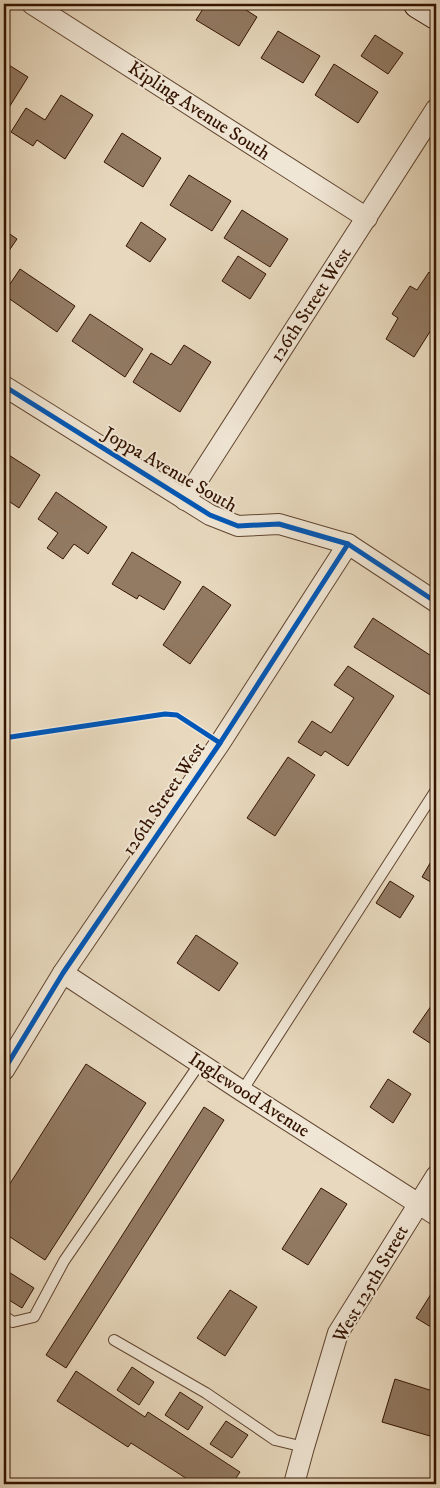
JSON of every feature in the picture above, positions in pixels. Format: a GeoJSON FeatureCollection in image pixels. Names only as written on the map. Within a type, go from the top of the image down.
{"type":"FeatureCollection","features":[{"type":"Feature","properties":{"kind":"main road"},"geometry":{"type":"LineString","coordinates":[[418,4],[436,15]]}},
{"type":"Feature","properties":{"kind":"street","name":"Kipling Avenue South"},"geometry":{"type":"LineString","coordinates":[[32,4],[367,218]]}},
{"type":"Feature","properties":{"kind":"street","name":"126th Street West"},"geometry":{"type":"LineString","coordinates":[[185,500],[436,109]]}},
{"type":"Feature","properties":{"kind":"street","name":"Joppa Avenue South"},"geometry":{"type":"LineString","coordinates":[[4,386],[210,514],[238,526],[279,524],[348,544],[436,602]]}},
{"type":"Feature","properties":{"kind":"street","name":"126th Street West"},"geometry":{"type":"LineString","coordinates":[[4,1070],[63,973],[220,743],[348,544]]}},
{"type":"Feature","properties":{"kind":"street","name":"Inglewood Avenue"},"geometry":{"type":"LineString","coordinates":[[63,973],[242,1091],[436,1215]]}},
{"type":"Feature","properties":{"kind":"street","name":"West 125th Street"},"geometry":{"type":"LineString","coordinates":[[294,1484],[338,1333],[436,1176]]}},
{"type":"Feature","properties":{"kind":"lane"},"geometry":{"type":"LineString","coordinates":[[242,1091],[436,790]]}},
{"type":"Feature","properties":{"kind":"lane"},"geometry":{"type":"LineString","coordinates":[[4,1316],[14,1322],[34,1317],[64,1261],[200,1063]]}},
{"type":"Feature","properties":{"kind":"lane"},"geometry":{"type":"LineString","coordinates":[[114,1340],[206,1393],[275,1440],[304,1447]]}},
{"type":"Feature","properties":{"kind":"building"},"geometry":{"type":"Polygon","coordinates":[[[206,4],[245,4],[243,8],[257,17],[239,46],[196,20],[206,4]]]}},
{"type":"Feature","properties":{"kind":"building"},"geometry":{"type":"Polygon","coordinates":[[[278,31],[320,56],[303,83],[261,58],[278,31]]]}},
{"type":"Feature","properties":{"kind":"building"},"geometry":{"type":"Polygon","coordinates":[[[375,35],[403,53],[388,74],[361,56],[375,35]]]}},
{"type":"Feature","properties":{"kind":"building"},"geometry":{"type":"Polygon","coordinates":[[[4,62],[28,77],[8,109],[4,107],[4,62]]]}},
{"type":"Feature","properties":{"kind":"building"},"geometry":{"type":"Polygon","coordinates":[[[334,64],[378,92],[358,123],[315,95],[334,64]]]}},
{"type":"Feature","properties":{"kind":"building"},"geometry":{"type":"Polygon","coordinates":[[[61,95],[93,115],[65,159],[37,140],[33,146],[11,132],[26,108],[45,120],[61,95]]]}},
{"type":"Feature","properties":{"kind":"building"},"geometry":{"type":"Polygon","coordinates":[[[122,133],[161,158],[143,187],[104,162],[122,133]]]}},
{"type":"Feature","properties":{"kind":"building"},"geometry":{"type":"Polygon","coordinates":[[[189,175],[231,201],[212,231],[170,205],[189,175]]]}},
{"type":"Feature","properties":{"kind":"building"},"geometry":{"type":"Polygon","coordinates":[[[242,210],[288,239],[270,267],[224,238],[242,210]]]}},
{"type":"Feature","properties":{"kind":"building"},"geometry":{"type":"Polygon","coordinates":[[[141,222],[166,239],[150,262],[126,246],[141,222]]]}},
{"type":"Feature","properties":{"kind":"building"},"geometry":{"type":"Polygon","coordinates":[[[4,230],[17,239],[4,258],[4,230]]]}},
{"type":"Feature","properties":{"kind":"building"},"geometry":{"type":"Polygon","coordinates":[[[238,256],[266,274],[250,299],[222,281],[238,256]]]}},
{"type":"Feature","properties":{"kind":"building"},"geometry":{"type":"Polygon","coordinates":[[[20,269],[75,306],[57,332],[4,295],[20,269]]]}},
{"type":"Feature","properties":{"kind":"building"},"geometry":{"type":"Polygon","coordinates":[[[429,272],[436,277],[436,322],[414,357],[386,339],[398,318],[392,314],[410,286],[417,290],[429,272]]]}},
{"type":"Feature","properties":{"kind":"building"},"geometry":{"type":"Polygon","coordinates":[[[90,314],[143,349],[125,377],[72,341],[90,314]]]}},
{"type":"Feature","properties":{"kind":"building"},"geometry":{"type":"Polygon","coordinates":[[[184,345],[211,362],[180,412],[133,382],[151,353],[171,365],[184,345]]]}},
{"type":"Feature","properties":{"kind":"building"},"geometry":{"type":"Polygon","coordinates":[[[4,452],[40,475],[19,508],[4,498],[4,452]]]}},
{"type":"Feature","properties":{"kind":"building"},"geometry":{"type":"Polygon","coordinates":[[[56,492],[107,527],[88,554],[74,544],[63,559],[47,548],[58,533],[38,519],[56,492]]]}},
{"type":"Feature","properties":{"kind":"building"},"geometry":{"type":"Polygon","coordinates":[[[132,552],[181,582],[164,610],[139,595],[137,599],[112,584],[132,552]]]}},
{"type":"Feature","properties":{"kind":"building"},"geometry":{"type":"Polygon","coordinates":[[[203,586],[231,605],[190,664],[163,645],[203,586]]]}},
{"type":"Feature","properties":{"kind":"building"},"geometry":{"type":"Polygon","coordinates":[[[373,618],[436,659],[435,698],[354,647],[373,618]]]}},
{"type":"Feature","properties":{"kind":"building"},"geometry":{"type":"Polygon","coordinates":[[[348,666],[394,696],[348,766],[325,751],[321,756],[298,742],[312,721],[331,733],[354,698],[334,685],[348,666]]]}},
{"type":"Feature","properties":{"kind":"building"},"geometry":{"type":"Polygon","coordinates":[[[288,757],[315,775],[275,836],[247,818],[288,757]]]}},
{"type":"Feature","properties":{"kind":"building"},"geometry":{"type":"Polygon","coordinates":[[[436,853],[436,885],[422,877],[436,853]]]}},
{"type":"Feature","properties":{"kind":"building"},"geometry":{"type":"Polygon","coordinates":[[[390,881],[414,896],[400,918],[376,903],[390,881]]]}},
{"type":"Feature","properties":{"kind":"building"},"geometry":{"type":"Polygon","coordinates":[[[196,935],[238,963],[219,991],[177,963],[196,935]]]}},
{"type":"Feature","properties":{"kind":"building"},"geometry":{"type":"Polygon","coordinates":[[[436,999],[436,1047],[413,1032],[436,999]]]}},
{"type":"Feature","properties":{"kind":"building"},"geometry":{"type":"Polygon","coordinates":[[[86,1064],[146,1103],[45,1260],[4,1233],[4,1193],[86,1064]]]}},
{"type":"Feature","properties":{"kind":"building"},"geometry":{"type":"Polygon","coordinates":[[[388,1079],[411,1094],[393,1123],[370,1107],[388,1079]]]}},
{"type":"Feature","properties":{"kind":"building"},"geometry":{"type":"Polygon","coordinates":[[[204,1107],[224,1120],[66,1368],[46,1355],[204,1107]]]}},
{"type":"Feature","properties":{"kind":"building"},"geometry":{"type":"Polygon","coordinates":[[[321,1188],[347,1204],[308,1265],[282,1249],[321,1188]]]}},
{"type":"Feature","properties":{"kind":"building"},"geometry":{"type":"Polygon","coordinates":[[[4,1269],[34,1288],[22,1308],[4,1297],[4,1269]]]}},
{"type":"Feature","properties":{"kind":"building"},"geometry":{"type":"Polygon","coordinates":[[[436,1286],[436,1330],[416,1318],[436,1286]]]}},
{"type":"Feature","properties":{"kind":"building"},"geometry":{"type":"Polygon","coordinates":[[[230,1290],[257,1307],[225,1356],[197,1338],[230,1290]]]}},
{"type":"Feature","properties":{"kind":"building"},"geometry":{"type":"Polygon","coordinates":[[[132,1367],[154,1382],[139,1405],[117,1390],[132,1367]]]}},
{"type":"Feature","properties":{"kind":"building"},"geometry":{"type":"Polygon","coordinates":[[[76,1371],[145,1417],[148,1412],[240,1472],[232,1484],[195,1484],[131,1443],[128,1447],[57,1401],[76,1371]]]}},
{"type":"Feature","properties":{"kind":"building"},"geometry":{"type":"Polygon","coordinates":[[[395,1379],[436,1392],[436,1416],[430,1436],[382,1422],[395,1379]]]}},
{"type":"Feature","properties":{"kind":"building"},"geometry":{"type":"Polygon","coordinates":[[[180,1392],[203,1407],[188,1430],[165,1415],[180,1392]]]}},
{"type":"Feature","properties":{"kind":"building"},"geometry":{"type":"Polygon","coordinates":[[[226,1421],[248,1435],[232,1458],[210,1444],[226,1421]]]}},
{"type":"Feature","properties":{"kind":"cycle path"},"geometry":{"type":"LineString","coordinates":[[4,386],[210,515],[238,526],[279,524],[348,544],[436,602]]}},
{"type":"Feature","properties":{"kind":"cycle path"},"geometry":{"type":"LineString","coordinates":[[4,1070],[63,973],[220,743],[348,544]]}},
{"type":"Feature","properties":{"kind":"cycle path"},"geometry":{"type":"LineString","coordinates":[[4,738],[165,714],[177,715],[220,743]]}}]}
